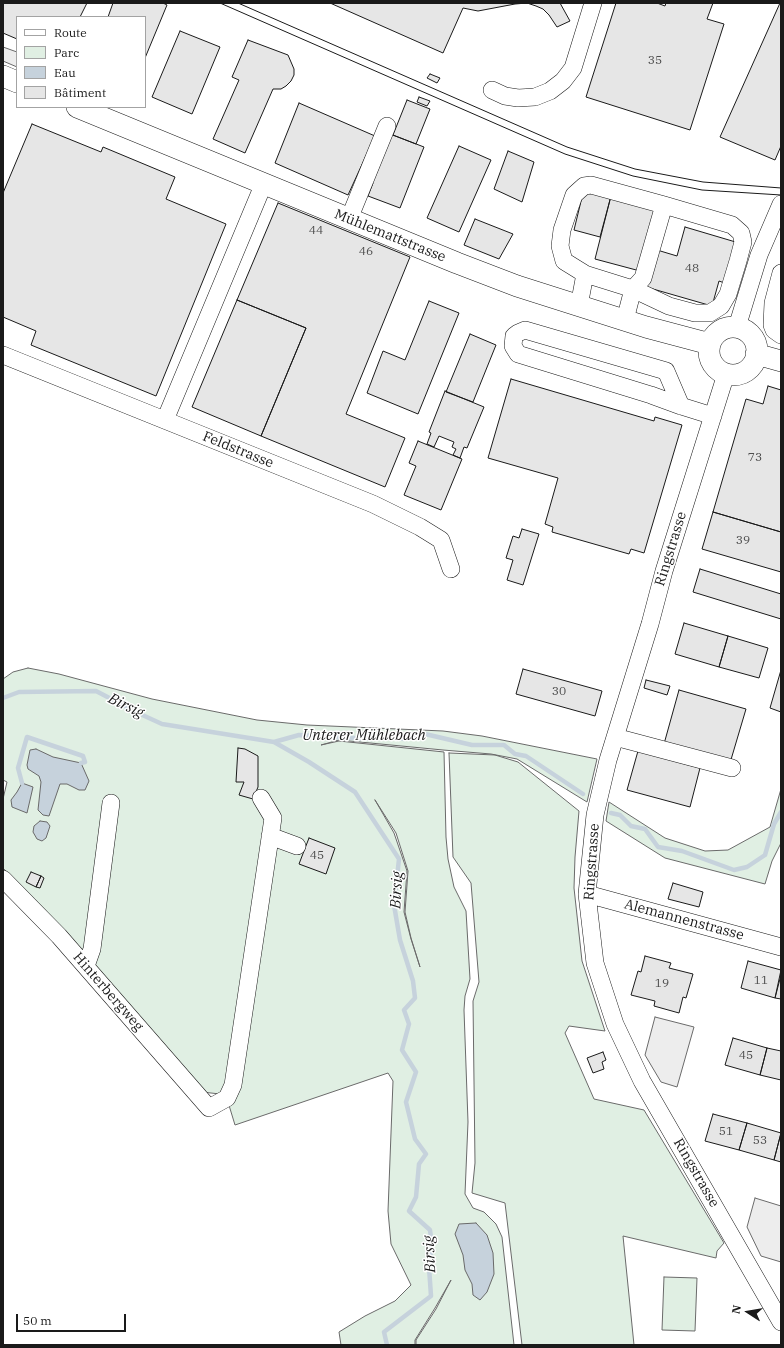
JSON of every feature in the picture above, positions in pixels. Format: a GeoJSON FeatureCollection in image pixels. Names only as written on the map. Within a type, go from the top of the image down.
{"type":"FeatureCollection","features":[{"type":"Feature","properties":{"kind":"main road"},"geometry":{"type":"LineString","coordinates":[[3,76],[16,82]]}},
{"type":"Feature","properties":{"kind":"main road","name":"Mühlemattstrasse"},"geometry":{"type":"LineString","coordinates":[[79,108],[348,219],[517,286],[625,320],[710,344]]}},
{"type":"Feature","properties":{"kind":"main road"},"geometry":{"type":"LineString","coordinates":[[737,327],[743,329],[752,337],[755,342],[756,354],[754,362],[742,373],[734,375],[726,374],[715,367],[712,362],[709,350],[710,344],[712,338],[723,329],[737,327]]}},
{"type":"Feature","properties":{"kind":"main road"},"geometry":{"type":"LineString","coordinates":[[756,354],[781,361]]}},
{"type":"Feature","properties":{"kind":"street"},"geometry":{"type":"LineString","coordinates":[[492,90],[505,96],[518,98],[535,97],[550,91],[563,81],[573,68],[593,3]]}},
{"type":"Feature","properties":{"kind":"street"},"geometry":{"type":"LineString","coordinates":[[348,219],[387,126]]}},
{"type":"Feature","properties":{"kind":"street"},"geometry":{"type":"LineString","coordinates":[[165,420],[264,183]]}},
{"type":"Feature","properties":{"kind":"street"},"geometry":{"type":"LineString","coordinates":[[591,185],[732,225],[741,233],[743,242],[728,294],[722,306],[710,313],[695,313],[669,306],[633,289],[585,274],[564,261],[560,246],[562,230],[574,196],[584,186],[591,185]]}},
{"type":"Feature","properties":{"kind":"street"},"geometry":{"type":"LineString","coordinates":[[737,327],[759,255],[781,204]]}},
{"type":"Feature","properties":{"kind":"street"},"geometry":{"type":"LineString","coordinates":[[625,320],[633,289],[643,278],[664,205]]}},
{"type":"Feature","properties":{"kind":"street"},"geometry":{"type":"LineString","coordinates":[[776,330],[773,303],[781,273]]}},
{"type":"Feature","properties":{"kind":"street"},"geometry":{"type":"LineString","coordinates":[[579,306],[585,274]]}},
{"type":"Feature","properties":{"kind":"street"},"geometry":{"type":"LineString","coordinates":[[776,330],[781,310]]}},
{"type":"Feature","properties":{"kind":"street"},"geometry":{"type":"LineString","coordinates":[[681,406],[666,371],[525,330],[514,336],[513,346],[518,354],[651,395],[681,406],[713,416]]}},
{"type":"Feature","properties":{"kind":"street","name":"Feldstrasse"},"geometry":{"type":"LineString","coordinates":[[3,355],[373,504],[420,527],[441,540],[451,569]]}},
{"type":"Feature","properties":{"kind":"street","name":"Ringstrasse"},"geometry":{"type":"LineString","coordinates":[[726,374],[664,571],[650,624],[608,760],[595,815],[587,894],[595,963],[615,1024],[642,1081],[781,1322]]}},
{"type":"Feature","properties":{"kind":"street"},"geometry":{"type":"LineString","coordinates":[[615,737],[732,768]]}},
{"type":"Feature","properties":{"kind":"street"},"geometry":{"type":"LineString","coordinates":[[261,798],[273,818],[270,836],[297,846]]}},
{"type":"Feature","properties":{"kind":"street"},"geometry":{"type":"LineString","coordinates":[[86,966],[92,949],[111,802]]}},
{"type":"Feature","properties":{"kind":"street","name":"Hinterbergweg"},"geometry":{"type":"LineString","coordinates":[[3,879],[60,936],[209,1108],[227,1098],[233,1085],[270,836]]}},
{"type":"Feature","properties":{"kind":"street","name":"Alemannenstrasse"},"geometry":{"type":"LineString","coordinates":[[587,894],[781,946]]}},
{"type":"Feature","properties":{"kind":"green space"},"geometry":{"type":"Polygon","coordinates":[[[28,668],[59,674],[152,699],[257,720],[307,725],[443,731],[482,736],[597,759],[587,802],[517,759],[491,754],[339,740],[321,745],[339,741],[444,752],[448,859],[454,887],[466,911],[470,979],[465,996],[464,1010],[468,1122],[465,1194],[473,1208],[484,1212],[496,1224],[502,1237],[514,1345],[416,1345],[416,1340],[436,1309],[451,1280],[415,1340],[415,1345],[341,1345],[339,1332],[365,1316],[395,1301],[411,1285],[391,1244],[388,1211],[393,1081],[388,1073],[235,1125],[228,1102],[220,1094],[202,1092],[65,934],[3,868],[3,799],[7,782],[3,780],[3,679],[13,672],[28,668]],[[375,800],[394,833],[407,871],[404,912],[420,967],[405,912],[408,871],[396,833],[375,800]]]}},
{"type":"Feature","properties":{"kind":"green space"},"geometry":{"type":"Polygon","coordinates":[[[449,753],[495,755],[518,762],[579,811],[574,888],[582,961],[605,1031],[569,1026],[565,1033],[594,1099],[644,1110],[724,1243],[717,1251],[716,1258],[623,1236],[634,1345],[522,1345],[505,1203],[472,1193],[475,1163],[473,1001],[479,982],[471,883],[453,857],[449,753]]]}},
{"type":"Feature","properties":{"kind":"green space"},"geometry":{"type":"Polygon","coordinates":[[[781,789],[781,843],[772,861],[765,884],[665,858],[606,821],[609,802],[665,838],[705,851],[728,850],[770,827],[781,789]]]}},
{"type":"Feature","properties":{"kind":"green space"},"geometry":{"type":"Polygon","coordinates":[[[664,1277],[697,1278],[695,1331],[662,1330],[664,1277]]]}},
{"type":"Feature","properties":{"kind":"shaded area"},"geometry":{"type":"Polygon","coordinates":[[[3,47],[16,52],[16,67],[3,61],[3,47]]]}},
{"type":"Feature","properties":{"kind":"shaded area"},"geometry":{"type":"Polygon","coordinates":[[[655,1017],[694,1027],[677,1087],[661,1082],[645,1055],[655,1017]]]}},
{"type":"Feature","properties":{"kind":"shaded area"},"geometry":{"type":"Polygon","coordinates":[[[755,1198],[781,1206],[781,1262],[761,1256],[747,1227],[755,1198]]]}},
{"type":"Feature","properties":{"kind":"water"},"geometry":{"type":"Polygon","coordinates":[[[36,749],[53,757],[81,763],[89,781],[85,790],[79,790],[67,784],[60,784],[49,816],[43,815],[38,810],[41,782],[39,776],[28,769],[27,765],[30,750],[36,749]]]}},
{"type":"Feature","properties":{"kind":"water"},"geometry":{"type":"Polygon","coordinates":[[[22,783],[33,787],[27,813],[12,807],[11,800],[22,783]]]}},
{"type":"Feature","properties":{"kind":"water"},"geometry":{"type":"Polygon","coordinates":[[[40,821],[47,822],[50,826],[46,838],[42,841],[37,839],[33,832],[34,826],[40,821]]]}},
{"type":"Feature","properties":{"kind":"water"},"geometry":{"type":"Polygon","coordinates":[[[476,1223],[487,1235],[493,1253],[494,1274],[487,1292],[480,1300],[473,1295],[472,1284],[465,1270],[463,1255],[455,1234],[459,1224],[476,1223]]]}},
{"type":"Feature","properties":{"kind":"building"},"geometry":{"type":"Polygon","coordinates":[[[3,3],[87,3],[80,16],[16,16],[16,39],[3,33],[3,3]]]}},
{"type":"Feature","properties":{"kind":"building"},"geometry":{"type":"Polygon","coordinates":[[[113,3],[163,3],[167,5],[146,56],[146,16],[108,16],[113,3]]]}},
{"type":"Feature","properties":{"kind":"building"},"geometry":{"type":"Polygon","coordinates":[[[330,3],[527,3],[478,11],[463,8],[443,53],[330,3]]]}},
{"type":"Feature","properties":{"kind":"building"},"geometry":{"type":"Polygon","coordinates":[[[527,3],[560,3],[570,21],[557,27],[543,9],[527,3]]]}},
{"type":"Feature","properties":{"kind":"building"},"geometry":{"type":"Polygon","coordinates":[[[616,3],[657,3],[665,6],[666,3],[713,3],[707,19],[724,24],[690,130],[586,97],[616,3]]]}},
{"type":"Feature","properties":{"kind":"building"},"geometry":{"type":"Polygon","coordinates":[[[780,3],[781,146],[775,160],[720,137],[780,3]]]}},
{"type":"Feature","properties":{"kind":"building"},"geometry":{"type":"Polygon","coordinates":[[[180,31],[220,47],[192,114],[152,97],[180,31]]]}},
{"type":"Feature","properties":{"kind":"building"},"geometry":{"type":"Polygon","coordinates":[[[248,40],[288,55],[294,69],[294,75],[286,86],[281,89],[273,89],[245,153],[213,139],[239,80],[232,77],[248,40]]]}},
{"type":"Feature","properties":{"kind":"building"},"geometry":{"type":"Polygon","coordinates":[[[430,74],[440,78],[437,83],[427,78],[430,74]]]}},
{"type":"Feature","properties":{"kind":"building"},"geometry":{"type":"Polygon","coordinates":[[[419,97],[430,101],[427,106],[417,102],[419,97]]]}},
{"type":"Feature","properties":{"kind":"building"},"geometry":{"type":"Polygon","coordinates":[[[407,100],[430,109],[416,144],[393,135],[407,100]]]}},
{"type":"Feature","properties":{"kind":"building"},"geometry":{"type":"Polygon","coordinates":[[[299,103],[375,136],[348,195],[275,163],[299,103]]]}},
{"type":"Feature","properties":{"kind":"building"},"geometry":{"type":"Polygon","coordinates":[[[32,124],[101,152],[103,147],[175,177],[166,199],[226,224],[156,396],[31,345],[36,331],[3,317],[3,193],[32,124]]]}},
{"type":"Feature","properties":{"kind":"building"},"geometry":{"type":"Polygon","coordinates":[[[390,134],[424,147],[400,208],[368,196],[390,134]]]}},
{"type":"Feature","properties":{"kind":"building"},"geometry":{"type":"Polygon","coordinates":[[[459,146],[491,160],[459,232],[427,218],[459,146]]]}},
{"type":"Feature","properties":{"kind":"building"},"geometry":{"type":"Polygon","coordinates":[[[508,151],[534,162],[522,202],[494,189],[508,151]]]}},
{"type":"Feature","properties":{"kind":"building"},"geometry":{"type":"Polygon","coordinates":[[[584,189],[611,196],[600,237],[574,230],[584,189]]]}},
{"type":"Feature","properties":{"kind":"building"},"geometry":{"type":"Polygon","coordinates":[[[611,196],[656,207],[640,271],[595,259],[611,196]]]}},
{"type":"Feature","properties":{"kind":"building"},"geometry":{"type":"Polygon","coordinates":[[[278,203],[410,257],[346,414],[405,438],[385,487],[261,436],[306,328],[237,300],[278,203]]]}},
{"type":"Feature","properties":{"kind":"building"},"geometry":{"type":"Polygon","coordinates":[[[475,219],[513,234],[499,259],[464,245],[475,219]]]}},
{"type":"Feature","properties":{"kind":"building"},"geometry":{"type":"Polygon","coordinates":[[[685,227],[739,243],[727,284],[719,281],[712,306],[646,287],[657,250],[677,256],[685,227]]]}},
{"type":"Feature","properties":{"kind":"building"},"geometry":{"type":"Polygon","coordinates":[[[237,300],[306,328],[261,436],[192,407],[237,300]]]}},
{"type":"Feature","properties":{"kind":"building"},"geometry":{"type":"Polygon","coordinates":[[[429,301],[459,313],[418,414],[367,393],[383,351],[405,360],[429,301]]]}},
{"type":"Feature","properties":{"kind":"building"},"geometry":{"type":"Polygon","coordinates":[[[470,334],[496,345],[473,402],[446,392],[470,334]]]}},
{"type":"Feature","properties":{"kind":"building"},"geometry":{"type":"Polygon","coordinates":[[[511,379],[654,421],[655,417],[682,425],[644,553],[631,549],[629,554],[552,532],[553,527],[545,524],[558,478],[488,458],[511,379]]]}},
{"type":"Feature","properties":{"kind":"building"},"geometry":{"type":"Polygon","coordinates":[[[768,386],[781,390],[781,532],[713,512],[746,399],[763,404],[768,386]]]}},
{"type":"Feature","properties":{"kind":"building"},"geometry":{"type":"Polygon","coordinates":[[[445,391],[484,407],[467,448],[464,447],[460,458],[453,455],[456,449],[452,447],[454,442],[439,436],[434,447],[427,444],[431,433],[429,432],[445,391]]]}},
{"type":"Feature","properties":{"kind":"building"},"geometry":{"type":"Polygon","coordinates":[[[418,441],[462,459],[441,510],[404,495],[416,466],[409,463],[418,441]]]}},
{"type":"Feature","properties":{"kind":"building"},"geometry":{"type":"Polygon","coordinates":[[[713,512],[781,532],[781,572],[702,549],[713,512]]]}},
{"type":"Feature","properties":{"kind":"building"},"geometry":{"type":"Polygon","coordinates":[[[522,529],[539,534],[523,585],[507,580],[513,560],[506,558],[513,536],[519,538],[522,529]]]}},
{"type":"Feature","properties":{"kind":"building"},"geometry":{"type":"Polygon","coordinates":[[[700,569],[781,594],[781,619],[693,592],[700,569]]]}},
{"type":"Feature","properties":{"kind":"building"},"geometry":{"type":"Polygon","coordinates":[[[684,623],[728,636],[719,667],[675,654],[684,623]]]}},
{"type":"Feature","properties":{"kind":"building"},"geometry":{"type":"Polygon","coordinates":[[[728,636],[768,648],[759,678],[719,667],[728,636]]]}},
{"type":"Feature","properties":{"kind":"building"},"geometry":{"type":"Polygon","coordinates":[[[523,669],[602,691],[595,716],[516,694],[523,669]]]}},
{"type":"Feature","properties":{"kind":"building"},"geometry":{"type":"Polygon","coordinates":[[[781,670],[781,712],[770,708],[781,670]]]}},
{"type":"Feature","properties":{"kind":"building"},"geometry":{"type":"Polygon","coordinates":[[[646,680],[670,686],[667,695],[644,688],[646,680]]]}},
{"type":"Feature","properties":{"kind":"building"},"geometry":{"type":"Polygon","coordinates":[[[679,690],[746,709],[730,763],[664,744],[679,690]]]}},
{"type":"Feature","properties":{"kind":"building"},"geometry":{"type":"Polygon","coordinates":[[[238,748],[245,749],[258,756],[258,787],[253,799],[239,795],[244,782],[236,782],[238,748]]]}},
{"type":"Feature","properties":{"kind":"building"},"geometry":{"type":"Polygon","coordinates":[[[638,751],[700,768],[690,807],[627,790],[638,751]]]}},
{"type":"Feature","properties":{"kind":"building"},"geometry":{"type":"Polygon","coordinates":[[[309,838],[335,848],[326,874],[299,864],[309,838]]]}},
{"type":"Feature","properties":{"kind":"building"},"geometry":{"type":"Polygon","coordinates":[[[31,872],[41,876],[36,887],[26,882],[31,872]]]}},
{"type":"Feature","properties":{"kind":"building"},"geometry":{"type":"Polygon","coordinates":[[[41,876],[44,878],[40,888],[36,887],[41,876]]]}},
{"type":"Feature","properties":{"kind":"building"},"geometry":{"type":"Polygon","coordinates":[[[673,883],[703,892],[699,907],[668,899],[673,883]]]}},
{"type":"Feature","properties":{"kind":"building"},"geometry":{"type":"Polygon","coordinates":[[[645,956],[671,963],[669,968],[693,974],[686,998],[683,997],[679,1013],[654,1006],[655,1001],[631,995],[638,971],[641,972],[645,956]]]}},
{"type":"Feature","properties":{"kind":"building"},"geometry":{"type":"Polygon","coordinates":[[[748,961],[781,970],[775,998],[741,988],[748,961]]]}},
{"type":"Feature","properties":{"kind":"building"},"geometry":{"type":"Polygon","coordinates":[[[781,975],[781,999],[775,998],[781,975]]]}},
{"type":"Feature","properties":{"kind":"building"},"geometry":{"type":"Polygon","coordinates":[[[733,1038],[767,1048],[760,1075],[725,1065],[733,1038]]]}},
{"type":"Feature","properties":{"kind":"building"},"geometry":{"type":"Polygon","coordinates":[[[767,1048],[781,1051],[781,1080],[760,1075],[767,1048]]]}},
{"type":"Feature","properties":{"kind":"building"},"geometry":{"type":"Polygon","coordinates":[[[603,1052],[606,1060],[602,1062],[604,1069],[593,1073],[587,1058],[603,1052]]]}},
{"type":"Feature","properties":{"kind":"building"},"geometry":{"type":"Polygon","coordinates":[[[713,1114],[747,1123],[739,1150],[705,1141],[713,1114]]]}},
{"type":"Feature","properties":{"kind":"building"},"geometry":{"type":"Polygon","coordinates":[[[747,1123],[781,1133],[774,1160],[739,1150],[747,1123]]]}},
{"type":"Feature","properties":{"kind":"building"},"geometry":{"type":"Polygon","coordinates":[[[781,1133],[781,1162],[774,1160],[781,1133]]]}},
{"type":"Feature","properties":{"kind":"waterway","name":"Birsig"},"geometry":{"type":"LineString","coordinates":[[3,698],[19,692],[96,691],[162,724],[274,742],[309,762],[355,792],[399,859],[394,905],[400,940],[413,981],[415,998],[404,1010],[409,1024],[402,1050],[416,1072],[406,1102],[415,1139],[426,1154],[419,1164],[416,1197],[409,1211],[430,1230],[432,1246],[429,1267],[431,1296],[384,1332],[387,1345]]}},
{"type":"Feature","properties":{"kind":"waterway","name":"Unterer Mühlebach"},"geometry":{"type":"LineString","coordinates":[[274,742],[299,735],[372,739],[390,735],[404,739],[425,734],[472,745],[504,745],[515,754],[526,756],[583,794]]}},
{"type":"Feature","properties":{"kind":"waterway"},"geometry":{"type":"LineString","coordinates":[[22,783],[18,768],[27,737],[83,756],[85,762],[81,763]]}},
{"type":"Feature","properties":{"kind":"waterway","name":"Unterer Mühlebach"},"geometry":{"type":"LineString","coordinates":[[611,813],[620,815],[631,826],[645,829],[658,847],[682,851],[734,870],[747,867],[765,855],[774,824],[781,812]]}},
{"type":"Feature","properties":{"kind":"tram line"},"geometry":{"type":"LineString","coordinates":[[220,3],[565,154],[633,176],[702,190],[781,195]]}},
{"type":"Feature","properties":{"kind":"tram line"},"geometry":{"type":"LineString","coordinates":[[238,3],[567,147],[635,169],[703,182],[781,188]]}}]}
